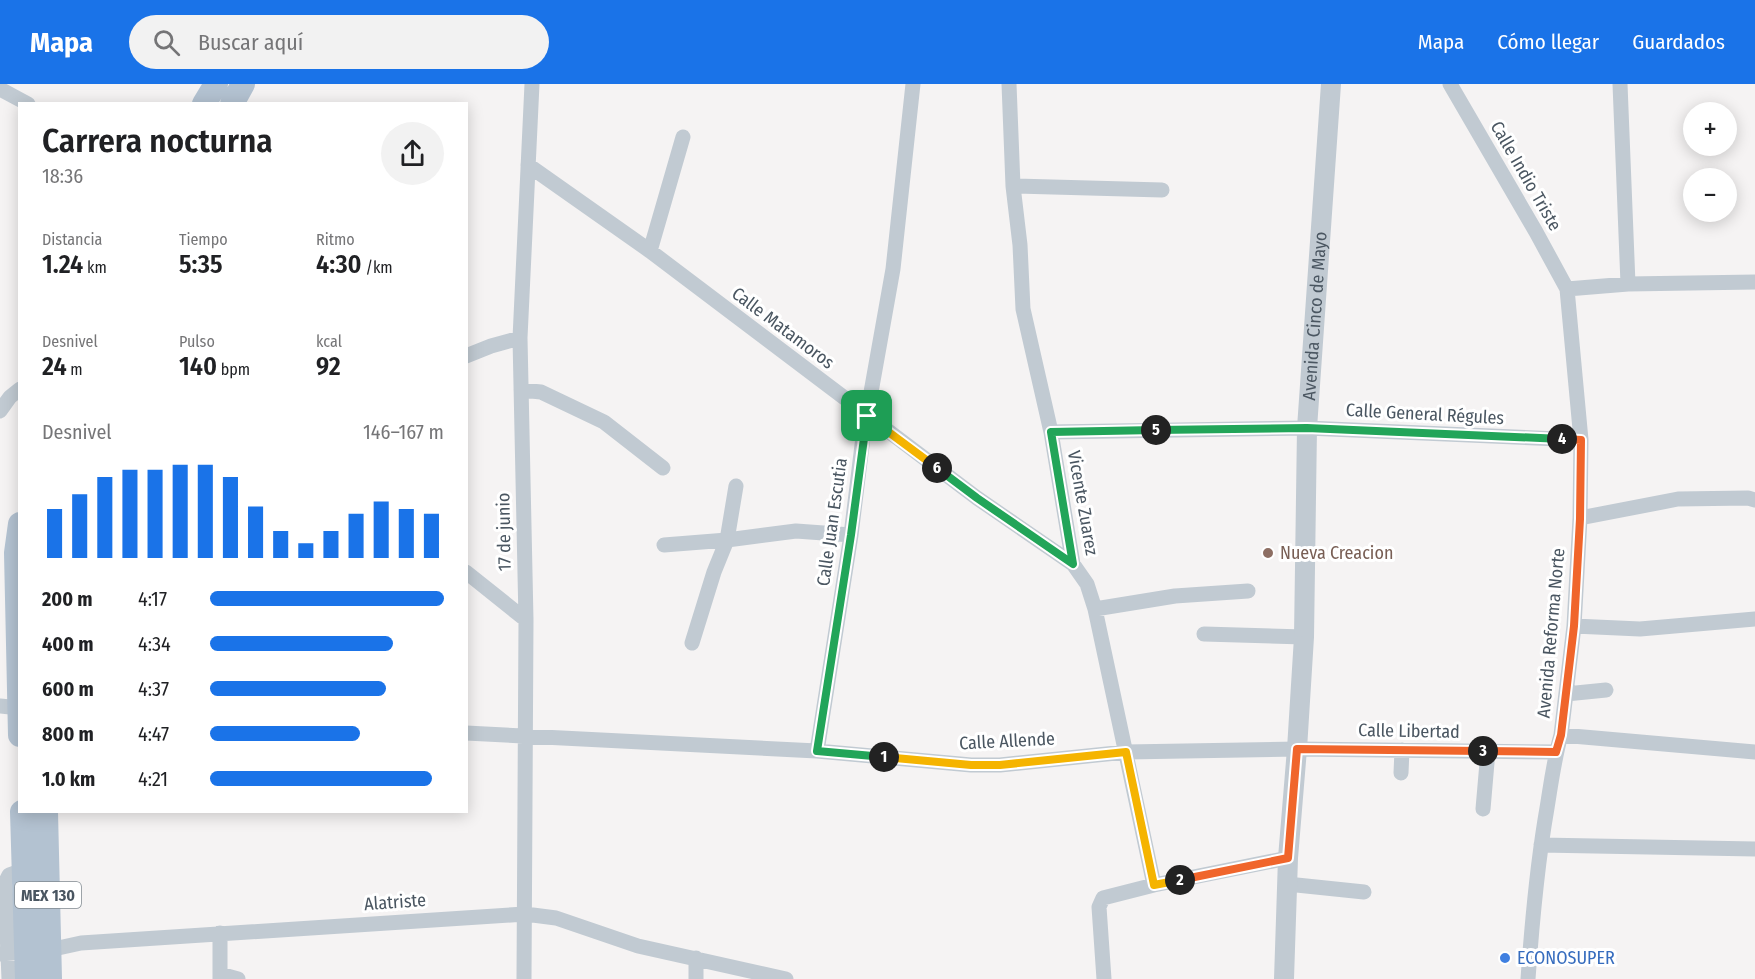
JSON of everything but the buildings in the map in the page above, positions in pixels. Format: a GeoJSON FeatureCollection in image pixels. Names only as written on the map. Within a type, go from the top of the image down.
{"type":"FeatureCollection","features":[{"type":"Feature","properties":{"kind":"main road"},"geometry":{"type":"LineString","coordinates":[[233,102],[243,84]]}},
{"type":"Feature","properties":{"kind":"main road"},"geometry":{"type":"LineString","coordinates":[[18,538],[13,707],[18,727]]}},
{"type":"Feature","properties":{"kind":"main road","name":"MEX 130"},"geometry":{"type":"LineString","coordinates":[[22,813],[23,870],[11,953],[27,979]]}},
{"type":"Feature","properties":{"kind":"main road","name":"MEX 130"},"geometry":{"type":"LineString","coordinates":[[46,813],[50,979]]}},
{"type":"Feature","properties":{"kind":"street","name":"17 de junio"},"geometry":{"type":"LineString","coordinates":[[524,979],[526,620],[520,338],[532,84]]}},
{"type":"Feature","properties":{"kind":"street","name":"Calle Juan Escutia"},"geometry":{"type":"LineString","coordinates":[[817,751],[867,416],[893,268],[913,84]]}},
{"type":"Feature","properties":{"kind":"street","name":"Vicente Zuarez"},"geometry":{"type":"LineString","coordinates":[[1009,84],[1013,186],[1020,245],[1023,309],[1051,432],[1073,564],[1087,584],[1095,609],[1154,885]]}},
{"type":"Feature","properties":{"kind":"street","name":"Avenida Cinco de Mayo"},"geometry":{"type":"LineString","coordinates":[[1284,979],[1288,858],[1304,637],[1307,428],[1331,84]]}},
{"type":"Feature","properties":{"kind":"street","name":"Calle Indio Triste"},"geometry":{"type":"LineString","coordinates":[[1450,84],[1567,289]]}},
{"type":"Feature","properties":{"kind":"street"},"geometry":{"type":"LineString","coordinates":[[1620,84],[1628,284]]}},
{"type":"Feature","properties":{"kind":"street"},"geometry":{"type":"LineString","coordinates":[[0,89],[24,102]]}},
{"type":"Feature","properties":{"kind":"street"},"geometry":{"type":"LineString","coordinates":[[650,251],[683,137]]}},
{"type":"Feature","properties":{"kind":"street","name":"Calle Matamoros"},"geometry":{"type":"LineString","coordinates":[[528,165],[650,251],[977,498],[1073,564]]}},
{"type":"Feature","properties":{"kind":"street"},"geometry":{"type":"LineString","coordinates":[[1013,186],[1162,190]]}},
{"type":"Feature","properties":{"kind":"street"},"geometry":{"type":"LineString","coordinates":[[1567,289],[1628,284],[1755,282]]}},
{"type":"Feature","properties":{"kind":"street","name":"Avenida Reforma Norte"},"geometry":{"type":"LineString","coordinates":[[1528,979],[1541,845],[1556,752],[1561,735],[1574,626],[1580,519],[1581,440],[1567,289]]}},
{"type":"Feature","properties":{"kind":"street"},"geometry":{"type":"LineString","coordinates":[[468,355],[520,338]]}},
{"type":"Feature","properties":{"kind":"street"},"geometry":{"type":"LineString","coordinates":[[520,390],[540,392],[604,422],[663,468]]}},
{"type":"Feature","properties":{"kind":"street"},"geometry":{"type":"LineString","coordinates":[[0,411],[18,391]]}},
{"type":"Feature","properties":{"kind":"street","name":"Calle General Régules"},"geometry":{"type":"LineString","coordinates":[[1051,432],[1307,428],[1581,440]]}},
{"type":"Feature","properties":{"kind":"street"},"geometry":{"type":"LineString","coordinates":[[692,643],[714,572],[727,540],[736,486]]}},
{"type":"Feature","properties":{"kind":"street"},"geometry":{"type":"LineString","coordinates":[[1580,519],[1678,499],[1748,498],[1755,500]]}},
{"type":"Feature","properties":{"kind":"street"},"geometry":{"type":"LineString","coordinates":[[664,545],[796,531],[851,535]]}},
{"type":"Feature","properties":{"kind":"street"},"geometry":{"type":"LineString","coordinates":[[468,574],[526,620]]}},
{"type":"Feature","properties":{"kind":"street"},"geometry":{"type":"LineString","coordinates":[[1095,609],[1175,596],[1248,591]]}},
{"type":"Feature","properties":{"kind":"street"},"geometry":{"type":"LineString","coordinates":[[1574,626],[1640,629],[1755,619]]}},
{"type":"Feature","properties":{"kind":"street"},"geometry":{"type":"LineString","coordinates":[[1204,634],[1304,637]]}},
{"type":"Feature","properties":{"kind":"street"},"geometry":{"type":"LineString","coordinates":[[1566,694],[1606,690]]}},
{"type":"Feature","properties":{"kind":"street","name":"Calle Allende"},"geometry":{"type":"LineString","coordinates":[[468,733],[817,751],[971,765],[1000,765],[1126,752],[1297,749]]}},
{"type":"Feature","properties":{"kind":"street"},"geometry":{"type":"LineString","coordinates":[[1561,735],[1755,752]]}},
{"type":"Feature","properties":{"kind":"street","name":"Calle Libertad"},"geometry":{"type":"LineString","coordinates":[[1297,749],[1556,752]]}},
{"type":"Feature","properties":{"kind":"street"},"geometry":{"type":"LineString","coordinates":[[1401,773],[1402,750]]}},
{"type":"Feature","properties":{"kind":"street"},"geometry":{"type":"LineString","coordinates":[[1483,809],[1488,751]]}},
{"type":"Feature","properties":{"kind":"street"},"geometry":{"type":"LineString","coordinates":[[1541,845],[1755,849]]}},
{"type":"Feature","properties":{"kind":"street"},"geometry":{"type":"LineString","coordinates":[[1104,979],[1099,907],[1103,898],[1154,885],[1288,858]]}},
{"type":"Feature","properties":{"kind":"street"},"geometry":{"type":"LineString","coordinates":[[1287,884],[1364,892]]}},
{"type":"Feature","properties":{"kind":"street","name":"Alatriste"},"geometry":{"type":"LineString","coordinates":[[11,953],[49,950],[81,944],[220,933],[525,914],[556,918],[638,946],[786,979]]}},
{"type":"Feature","properties":{"kind":"street"},"geometry":{"type":"LineString","coordinates":[[220,933],[220,977],[238,979]]}},
{"type":"Feature","properties":{"kind":"street"},"geometry":{"type":"LineString","coordinates":[[9,979],[11,953]]}},
{"type":"Feature","properties":{"kind":"street"},"geometry":{"type":"LineString","coordinates":[[696,958],[696,979]]}},
{"type":"Feature","properties":{"kind":"place","name":"Nueva Creacion"},"geometry":{"type":"Point","coordinates":[1268,553]}},
{"type":"Feature","properties":{"kind":"place","name":"ECONOSUPER"},"geometry":{"type":"Point","coordinates":[1505,958]}},
{"type":"Feature","properties":{"kind":"route"},"geometry":{"type":"LineString","coordinates":[[867,416],[977,498],[1073,564],[1051,432],[1307,428],[1581,440],[1580,519],[1574,626],[1561,735],[1556,752],[1297,749],[1288,858],[1154,885],[1126,752],[1000,765],[971,765],[817,751],[867,416]]}}]}
